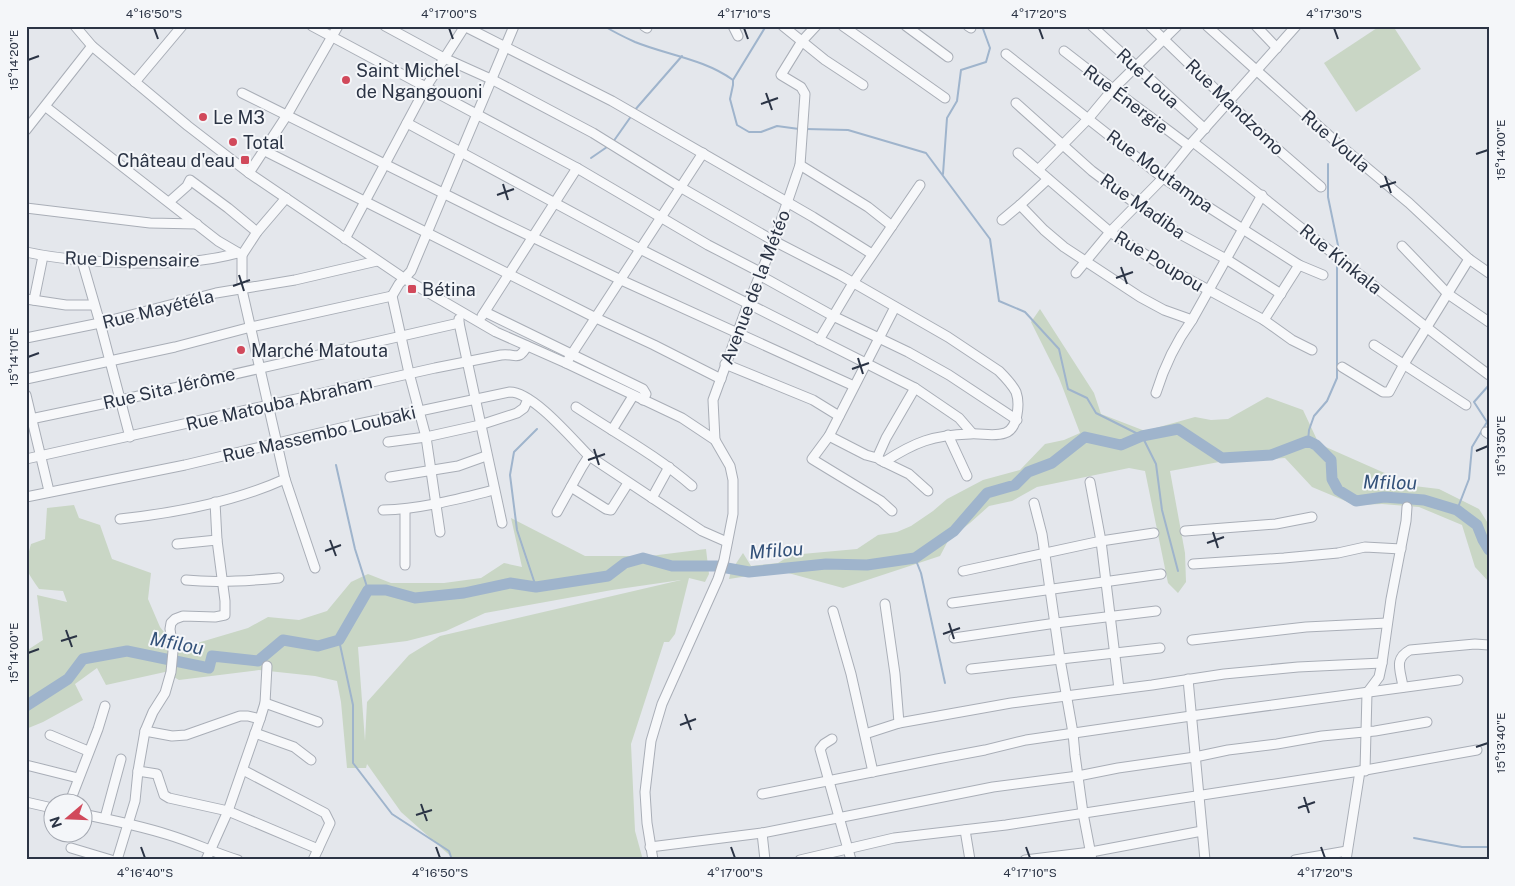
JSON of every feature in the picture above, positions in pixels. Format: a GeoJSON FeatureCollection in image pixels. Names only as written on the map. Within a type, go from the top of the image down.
{"type":"FeatureCollection","features":[{"type":"Feature","properties":{"kind":"street"},"geometry":{"type":"LineString","coordinates":[[75,26],[92,46],[160,104],[249,173],[377,261],[478,323],[682,418],[715,440],[730,466],[733,480],[733,514],[724,560],[718,579],[662,704],[650,741],[645,792],[647,823],[653,860]]}},
{"type":"Feature","properties":{"kind":"street"},"geometry":{"type":"LineString","coordinates":[[135,82],[182,26]]}},
{"type":"Feature","properties":{"kind":"street"},"geometry":{"type":"LineString","coordinates":[[312,26],[577,168],[833,316],[950,375],[1017,420]]}},
{"type":"Feature","properties":{"kind":"street"},"geometry":{"type":"LineString","coordinates":[[249,173],[287,115],[338,26]]}},
{"type":"Feature","properties":{"kind":"street"},"geometry":{"type":"LineString","coordinates":[[385,26],[593,133],[680,187],[948,337],[1005,377],[1017,394],[1017,420],[1013,427],[1004,434],[972,433],[948,435],[913,444],[880,460]]}},
{"type":"Feature","properties":{"kind":"street"},"geometry":{"type":"LineString","coordinates":[[345,239],[426,87],[465,26],[612,101],[872,254]]}},
{"type":"Feature","properties":{"kind":"street"},"geometry":{"type":"LineString","coordinates":[[440,532],[426,437],[409,373],[392,296],[399,284],[411,272],[514,26]]}},
{"type":"Feature","properties":{"kind":"street"},"geometry":{"type":"LineString","coordinates":[[733,26],[738,36]]}},
{"type":"Feature","properties":{"kind":"street"},"geometry":{"type":"LineString","coordinates":[[783,26],[825,60],[863,86]]}},
{"type":"Feature","properties":{"kind":"street","name":"Avenue de la Météo"},"geometry":{"type":"LineString","coordinates":[[715,440],[713,400],[748,304],[762,274],[800,165],[805,94],[801,87],[781,75],[802,41],[816,26]]}},
{"type":"Feature","properties":{"kind":"street"},"geometry":{"type":"LineString","coordinates":[[843,26],[945,98]]}},
{"type":"Feature","properties":{"kind":"street"},"geometry":{"type":"LineString","coordinates":[[906,26],[948,57]]}},
{"type":"Feature","properties":{"kind":"street","name":"Rue Loua"},"geometry":{"type":"LineString","coordinates":[[1092,26],[1205,129]]}},
{"type":"Feature","properties":{"kind":"street","name":"Rue Mandzomo"},"geometry":{"type":"LineString","coordinates":[[1150,26],[1275,147],[1321,187]]}},
{"type":"Feature","properties":{"kind":"street"},"geometry":{"type":"LineString","coordinates":[[1038,170],[1088,119],[1113,89],[1178,26]]}},
{"type":"Feature","properties":{"kind":"street","name":"Rue Voula"},"geometry":{"type":"LineString","coordinates":[[1207,26],[1257,72],[1409,203],[1469,259],[1489,273]]}},
{"type":"Feature","properties":{"kind":"street"},"geometry":{"type":"LineString","coordinates":[[1256,26],[1277,48]]}},
{"type":"Feature","properties":{"kind":"street"},"geometry":{"type":"LineString","coordinates":[[1076,273],[1110,232],[1163,178],[1296,26]]}},
{"type":"Feature","properties":{"kind":"street"},"geometry":{"type":"LineString","coordinates":[[26,130],[92,46]]}},
{"type":"Feature","properties":{"kind":"street","name":"Rue Énergie"},"geometry":{"type":"LineString","coordinates":[[1064,50],[1113,89],[1191,144]]}},
{"type":"Feature","properties":{"kind":"street","name":"Rue Moutampa"},"geometry":{"type":"LineString","coordinates":[[1006,54],[1163,178],[1299,265],[1323,276]]}},
{"type":"Feature","properties":{"kind":"street"},"geometry":{"type":"LineString","coordinates":[[242,92],[443,194],[621,280],[854,386]]}},
{"type":"Feature","properties":{"kind":"street","name":"Rue Madiba"},"geometry":{"type":"LineString","coordinates":[[1016,103],[1092,171],[1136,204],[1180,234],[1226,259],[1281,294]]}},
{"type":"Feature","properties":{"kind":"street"},"geometry":{"type":"LineString","coordinates":[[46,106],[218,241],[240,254]]}},
{"type":"Feature","properties":{"kind":"street"},"geometry":{"type":"LineString","coordinates":[[407,123],[640,249],[915,388],[959,418],[972,433]]}},
{"type":"Feature","properties":{"kind":"street","name":"Rue Kinkala"},"geometry":{"type":"LineString","coordinates":[[1191,144],[1262,195],[1426,329],[1489,375]]}},
{"type":"Feature","properties":{"kind":"street"},"geometry":{"type":"LineString","coordinates":[[265,151],[721,379]]}},
{"type":"Feature","properties":{"kind":"street","name":"Rue Poupou"},"geometry":{"type":"LineString","coordinates":[[1018,153],[1110,232],[1157,262],[1264,320],[1292,340],[1312,350]]}},
{"type":"Feature","properties":{"kind":"street"},"geometry":{"type":"LineString","coordinates":[[566,363],[703,154]]}},
{"type":"Feature","properties":{"kind":"street"},"geometry":{"type":"LineString","coordinates":[[800,165],[868,207],[892,226]]}},
{"type":"Feature","properties":{"kind":"street"},"geometry":{"type":"LineString","coordinates":[[478,323],[577,168]]}},
{"type":"Feature","properties":{"kind":"street"},"geometry":{"type":"LineString","coordinates":[[1002,220],[1020,206],[1048,179]]}},
{"type":"Feature","properties":{"kind":"street"},"geometry":{"type":"LineString","coordinates":[[169,202],[187,186],[190,180],[257,232]]}},
{"type":"Feature","properties":{"kind":"street"},"geometry":{"type":"LineString","coordinates":[[819,340],[853,283],[920,185]]}},
{"type":"Feature","properties":{"kind":"street"},"geometry":{"type":"LineString","coordinates":[[1156,393],[1163,372],[1184,331],[1262,195]]}},
{"type":"Feature","properties":{"kind":"street"},"geometry":{"type":"LineString","coordinates":[[286,198],[240,254],[242,290],[252,327],[285,479],[315,568]]}},
{"type":"Feature","properties":{"kind":"street"},"geometry":{"type":"LineString","coordinates":[[1020,206],[1051,236],[1086,261],[1156,306],[1192,320]]}},
{"type":"Feature","properties":{"kind":"street"},"geometry":{"type":"LineString","coordinates":[[26,208],[150,223],[198,224]]}},
{"type":"Feature","properties":{"kind":"street"},"geometry":{"type":"LineString","coordinates":[[1402,246],[1448,294],[1489,322]]}},
{"type":"Feature","properties":{"kind":"street","name":"Rue Dispensaire"},"geometry":{"type":"LineString","coordinates":[[26,252],[82,261],[132,263],[198,262],[240,254]]}},
{"type":"Feature","properties":{"kind":"street"},"geometry":{"type":"LineString","coordinates":[[43,256],[30,300],[66,305],[94,305]]}},
{"type":"Feature","properties":{"kind":"street"},"geometry":{"type":"LineString","coordinates":[[1342,367],[1386,393],[1395,383],[1404,364],[1469,259]]}},
{"type":"Feature","properties":{"kind":"street"},"geometry":{"type":"LineString","coordinates":[[82,261],[130,437]]}},
{"type":"Feature","properties":{"kind":"street","name":"Rue Mayétéla"},"geometry":{"type":"LineString","coordinates":[[26,338],[100,323],[216,294],[295,280],[377,261]]}},
{"type":"Feature","properties":{"kind":"street"},"geometry":{"type":"LineString","coordinates":[[1264,320],[1299,265]]}},
{"type":"Feature","properties":{"kind":"street"},"geometry":{"type":"LineString","coordinates":[[26,380],[392,296]]}},
{"type":"Feature","properties":{"kind":"street"},"geometry":{"type":"LineString","coordinates":[[892,511],[881,500],[812,458],[829,436],[895,307]]}},
{"type":"Feature","properties":{"kind":"street"},"geometry":{"type":"LineString","coordinates":[[460,311],[458,322],[502,523]]}},
{"type":"Feature","properties":{"kind":"street"},"geometry":{"type":"LineString","coordinates":[[485,312],[633,383],[646,391],[643,400]]}},
{"type":"Feature","properties":{"kind":"street","name":"Rue Sita Jérôme"},"geometry":{"type":"LineString","coordinates":[[29,419],[121,400],[458,322]]}},
{"type":"Feature","properties":{"kind":"street"},"geometry":{"type":"LineString","coordinates":[[1374,345],[1466,405]]}},
{"type":"Feature","properties":{"kind":"street","name":"Rue Matouba Abraham"},"geometry":{"type":"LineString","coordinates":[[26,460],[409,373],[501,354],[518,356],[522,355],[527,346]]}},
{"type":"Feature","properties":{"kind":"street"},"geometry":{"type":"LineString","coordinates":[[725,364],[813,400],[839,416]]}},
{"type":"Feature","properties":{"kind":"street"},"geometry":{"type":"LineString","coordinates":[[599,379],[605,370]]}},
{"type":"Feature","properties":{"kind":"street"},"geometry":{"type":"LineString","coordinates":[[612,430],[630,394],[633,383]]}},
{"type":"Feature","properties":{"kind":"street"},"geometry":{"type":"LineString","coordinates":[[880,460],[886,438],[915,388]]}},
{"type":"Feature","properties":{"kind":"street","name":"Rue Massembo Loubaki"},"geometry":{"type":"LineString","coordinates":[[26,497],[49,491],[120,479],[510,392],[528,399],[554,418],[590,456],[628,483],[702,531],[727,542]]}},
{"type":"Feature","properties":{"kind":"street"},"geometry":{"type":"LineString","coordinates":[[26,395],[29,419],[42,456],[49,491]]}},
{"type":"Feature","properties":{"kind":"street"},"geometry":{"type":"LineString","coordinates":[[388,442],[426,437],[518,414],[524,408],[528,399]]}},
{"type":"Feature","properties":{"kind":"street"},"geometry":{"type":"LineString","coordinates":[[576,407],[642,448],[692,486]]}},
{"type":"Feature","properties":{"kind":"street"},"geometry":{"type":"LineString","coordinates":[[948,435],[967,476]]}},
{"type":"Feature","properties":{"kind":"street"},"geometry":{"type":"LineString","coordinates":[[829,436],[909,474],[928,491]]}},
{"type":"Feature","properties":{"kind":"street"},"geometry":{"type":"LineString","coordinates":[[390,478],[458,466],[486,456]]}},
{"type":"Feature","properties":{"kind":"street"},"geometry":{"type":"LineString","coordinates":[[557,512],[590,456]]}},
{"type":"Feature","properties":{"kind":"street"},"geometry":{"type":"LineString","coordinates":[[652,498],[669,467]]}},
{"type":"Feature","properties":{"kind":"street"},"geometry":{"type":"LineString","coordinates":[[120,519],[166,513],[215,502],[248,493],[285,479]]}},
{"type":"Feature","properties":{"kind":"street"},"geometry":{"type":"LineString","coordinates":[[1090,482],[1101,542],[1119,689]]}},
{"type":"Feature","properties":{"kind":"street"},"geometry":{"type":"LineString","coordinates":[[571,487],[606,509],[611,510],[628,483]]}},
{"type":"Feature","properties":{"kind":"street"},"geometry":{"type":"LineString","coordinates":[[383,510],[405,510],[494,490]]}},
{"type":"Feature","properties":{"kind":"street"},"geometry":{"type":"LineString","coordinates":[[116,860],[136,801],[138,771],[145,731],[153,712],[165,692],[171,672],[173,651],[171,623],[183,616],[215,618],[225,615],[215,502]]}},
{"type":"Feature","properties":{"kind":"street"},"geometry":{"type":"LineString","coordinates":[[1034,503],[1051,588],[1060,659],[1091,856]]}},
{"type":"Feature","properties":{"kind":"street"},"geometry":{"type":"LineString","coordinates":[[1294,860],[1346,856],[1363,771],[1367,693],[1379,677],[1407,508]]}},
{"type":"Feature","properties":{"kind":"street"},"geometry":{"type":"LineString","coordinates":[[405,510],[405,565]]}},
{"type":"Feature","properties":{"kind":"street"},"geometry":{"type":"LineString","coordinates":[[1185,531],[1276,524],[1312,517]]}},
{"type":"Feature","properties":{"kind":"street"},"geometry":{"type":"LineString","coordinates":[[963,571],[1045,553],[1154,533]]}},
{"type":"Feature","properties":{"kind":"street"},"geometry":{"type":"LineString","coordinates":[[177,544],[217,540]]}},
{"type":"Feature","properties":{"kind":"street"},"geometry":{"type":"LineString","coordinates":[[1193,564],[1338,553],[1364,547],[1401,549]]}},
{"type":"Feature","properties":{"kind":"street"},"geometry":{"type":"LineString","coordinates":[[952,603],[1106,580],[1161,574]]}},
{"type":"Feature","properties":{"kind":"street"},"geometry":{"type":"LineString","coordinates":[[186,580],[203,582],[279,578]]}},
{"type":"Feature","properties":{"kind":"street"},"geometry":{"type":"LineString","coordinates":[[885,604],[900,723]]}},
{"type":"Feature","properties":{"kind":"street"},"geometry":{"type":"LineString","coordinates":[[954,638],[1156,611]]}},
{"type":"Feature","properties":{"kind":"street"},"geometry":{"type":"LineString","coordinates":[[833,612],[873,772]]}},
{"type":"Feature","properties":{"kind":"street"},"geometry":{"type":"LineString","coordinates":[[1192,640],[1306,627],[1387,623]]}},
{"type":"Feature","properties":{"kind":"street"},"geometry":{"type":"LineString","coordinates":[[1403,687],[1400,660],[1410,650],[1475,644],[1489,646]]}},
{"type":"Feature","properties":{"kind":"street"},"geometry":{"type":"LineString","coordinates":[[971,669],[1160,648]]}},
{"type":"Feature","properties":{"kind":"street"},"geometry":{"type":"LineString","coordinates":[[865,734],[900,723],[1011,703],[1188,679],[1298,667],[1382,663]]}},
{"type":"Feature","properties":{"kind":"street"},"geometry":{"type":"LineString","coordinates":[[208,856],[228,811],[260,719],[265,702],[267,666]]}},
{"type":"Feature","properties":{"kind":"street"},"geometry":{"type":"LineString","coordinates":[[1188,679],[1205,860]]}},
{"type":"Feature","properties":{"kind":"street"},"geometry":{"type":"LineString","coordinates":[[762,794],[985,750],[1026,740],[1458,680]]}},
{"type":"Feature","properties":{"kind":"street"},"geometry":{"type":"LineString","coordinates":[[265,702],[318,722]]}},
{"type":"Feature","properties":{"kind":"street"},"geometry":{"type":"LineString","coordinates":[[72,794],[106,706]]}},
{"type":"Feature","properties":{"kind":"street"},"geometry":{"type":"LineString","coordinates":[[145,731],[172,736],[186,735],[240,716],[260,719]]}},
{"type":"Feature","properties":{"kind":"street"},"geometry":{"type":"LineString","coordinates":[[650,847],[762,833],[985,789],[1078,776],[1228,750],[1427,722]]}},
{"type":"Feature","properties":{"kind":"street"},"geometry":{"type":"LineString","coordinates":[[255,733],[294,747],[311,760]]}},
{"type":"Feature","properties":{"kind":"street"},"geometry":{"type":"LineString","coordinates":[[50,735],[88,752]]}},
{"type":"Feature","properties":{"kind":"street"},"geometry":{"type":"LineString","coordinates":[[832,739],[820,749],[851,860]]}},
{"type":"Feature","properties":{"kind":"street"},"geometry":{"type":"LineString","coordinates":[[800,860],[894,838],[1006,826],[1363,771],[1477,750]]}},
{"type":"Feature","properties":{"kind":"street"},"geometry":{"type":"LineString","coordinates":[[105,818],[121,758]]}},
{"type":"Feature","properties":{"kind":"street"},"geometry":{"type":"LineString","coordinates":[[26,765],[78,778]]}},
{"type":"Feature","properties":{"kind":"street"},"geometry":{"type":"LineString","coordinates":[[243,770],[325,813],[330,823],[313,860]]}},
{"type":"Feature","properties":{"kind":"street"},"geometry":{"type":"LineString","coordinates":[[138,771],[157,774],[164,795],[169,798],[228,811],[318,849]]}},
{"type":"Feature","properties":{"kind":"street"},"geometry":{"type":"LineString","coordinates":[[26,802],[42,806]]}},
{"type":"Feature","properties":{"kind":"street"},"geometry":{"type":"LineString","coordinates":[[92,816],[171,835],[208,856],[238,860]]}},
{"type":"Feature","properties":{"kind":"street"},"geometry":{"type":"LineString","coordinates":[[965,830],[970,860]]}},
{"type":"Feature","properties":{"kind":"street"},"geometry":{"type":"LineString","coordinates":[[1024,860],[1091,856],[1202,831]]}},
{"type":"Feature","properties":{"kind":"street"},"geometry":{"type":"LineString","coordinates":[[762,833],[765,860]]}},
{"type":"Feature","properties":{"kind":"street"},"geometry":{"type":"LineString","coordinates":[[71,848],[111,860]]}},
{"type":"Feature","properties":{"kind":"green space"},"geometry":{"type":"Polygon","coordinates":[[[1380,26],[1393,26],[1421,69],[1356,112],[1324,63],[1380,26]]]}},
{"type":"Feature","properties":{"kind":"green space"},"geometry":{"type":"Polygon","coordinates":[[[1040,309],[1094,393],[1101,414],[1145,431],[1195,417],[1211,420],[1228,419],[1267,397],[1303,410],[1319,444],[1414,486],[1439,489],[1479,509],[1489,525],[1489,582],[1475,567],[1462,525],[1419,507],[1382,504],[1355,505],[1312,487],[1285,458],[1219,462],[1170,471],[1185,553],[1186,582],[1178,593],[1168,583],[1145,471],[1129,468],[1037,487],[1012,501],[989,506],[949,539],[940,556],[843,588],[781,571],[729,579],[731,571],[743,553],[751,566],[778,563],[791,555],[857,549],[878,535],[897,532],[911,526],[947,499],[983,480],[1020,470],[1045,444],[1064,440],[1080,433],[1059,378],[1031,322],[1040,309]]]}},
{"type":"Feature","properties":{"kind":"green space"},"geometry":{"type":"Polygon","coordinates":[[[74,505],[79,518],[100,525],[112,559],[151,573],[148,599],[160,627],[177,649],[248,628],[268,617],[299,620],[327,611],[351,582],[368,574],[391,583],[444,583],[481,578],[504,563],[522,567],[511,518],[585,556],[650,556],[706,549],[709,574],[705,582],[689,578],[675,634],[669,642],[664,642],[631,744],[635,831],[643,860],[455,860],[401,812],[367,764],[366,768],[347,768],[341,702],[337,681],[315,676],[259,670],[179,680],[165,672],[106,685],[97,668],[75,684],[83,700],[26,729],[26,651],[43,640],[37,595],[67,602],[63,591],[39,589],[28,573],[27,559],[31,544],[45,539],[47,508],[74,505]],[[681,580],[612,590],[485,613],[446,631],[407,641],[358,647],[365,741],[367,702],[409,655],[440,636],[681,580]]]}},
{"type":"Feature","properties":{"kind":"waterway"},"geometry":{"type":"LineString","coordinates":[[604,26],[647,47],[710,67],[733,80],[730,99],[737,125],[749,132],[761,132],[777,126],[799,129]]}},
{"type":"Feature","properties":{"kind":"waterway"},"geometry":{"type":"LineString","coordinates":[[733,80],[766,26]]}},
{"type":"Feature","properties":{"kind":"waterway"},"geometry":{"type":"LineString","coordinates":[[943,174],[947,118],[957,101],[961,70],[986,62],[990,48],[982,26]]}},
{"type":"Feature","properties":{"kind":"waterway"},"geometry":{"type":"LineString","coordinates":[[634,111],[682,56]]}},
{"type":"Feature","properties":{"kind":"waterway"},"geometry":{"type":"LineString","coordinates":[[613,142],[632,115]]}},
{"type":"Feature","properties":{"kind":"waterway"},"geometry":{"type":"LineString","coordinates":[[806,129],[848,130],[926,153],[990,239],[999,301],[1025,312],[1059,349],[1068,389],[1087,398],[1096,413],[1142,436],[1156,464],[1162,510],[1178,571]]}},
{"type":"Feature","properties":{"kind":"waterway"},"geometry":{"type":"LineString","coordinates":[[591,158],[607,147]]}},
{"type":"Feature","properties":{"kind":"waterway"},"geometry":{"type":"LineString","coordinates":[[1328,164],[1328,197],[1340,255]]}},
{"type":"Feature","properties":{"kind":"waterway"},"geometry":{"type":"LineString","coordinates":[[1308,441],[1309,430],[1314,416],[1327,401],[1337,378],[1337,264]]}},
{"type":"Feature","properties":{"kind":"waterway"},"geometry":{"type":"LineString","coordinates":[[1457,510],[1469,479],[1472,447],[1487,422],[1474,402],[1489,385]]}},
{"type":"Feature","properties":{"kind":"waterway"},"geometry":{"type":"LineString","coordinates":[[536,587],[517,530],[510,475],[514,452],[537,429]]}},
{"type":"Feature","properties":{"kind":"waterway","name":"Mfilou"},"geometry":{"type":"LineString","coordinates":[[26,706],[68,679],[83,659],[127,651],[209,668],[212,656],[258,661],[283,640],[318,646],[339,640],[368,590],[386,590],[415,598],[464,593],[510,583],[536,587],[608,576],[625,563],[643,558],[672,566],[716,566],[749,572],[826,564],[867,565],[915,558],[954,531],[987,493],[1015,485],[1028,472],[1052,463],[1085,437],[1121,445],[1142,436],[1178,429],[1222,458],[1271,455],[1308,441],[1316,445],[1331,460],[1332,479],[1338,490],[1356,501],[1384,497],[1424,500],[1457,510],[1477,525],[1489,550]]}},
{"type":"Feature","properties":{"kind":"waterway"},"geometry":{"type":"LineString","coordinates":[[336,465],[355,549],[368,590]]}},
{"type":"Feature","properties":{"kind":"waterway"},"geometry":{"type":"LineString","coordinates":[[915,558],[921,573],[945,683]]}},
{"type":"Feature","properties":{"kind":"waterway"},"geometry":{"type":"LineString","coordinates":[[339,640],[353,705],[353,763],[392,814],[449,851],[452,860]]}},
{"type":"Feature","properties":{"kind":"waterway"},"geometry":{"type":"LineString","coordinates":[[1414,838],[1462,847],[1489,847]]}},
{"type":"Feature","properties":{"kind":"place","name":"Saint Michel de Ngangouoni"},"geometry":{"type":"Point","coordinates":[346,80]}},
{"type":"Feature","properties":{"kind":"place","name":"Le M3"},"geometry":{"type":"Point","coordinates":[203,117]}},
{"type":"Feature","properties":{"kind":"place","name":"Total"},"geometry":{"type":"Point","coordinates":[233,142]}},
{"type":"Feature","properties":{"kind":"place","name":"Château d'eau"},"geometry":{"type":"Point","coordinates":[245,160]}},
{"type":"Feature","properties":{"kind":"place","name":"Bétina"},"geometry":{"type":"Point","coordinates":[412,289]}},
{"type":"Feature","properties":{"kind":"place","name":"Marché Matouta"},"geometry":{"type":"Point","coordinates":[241,350]}}]}
